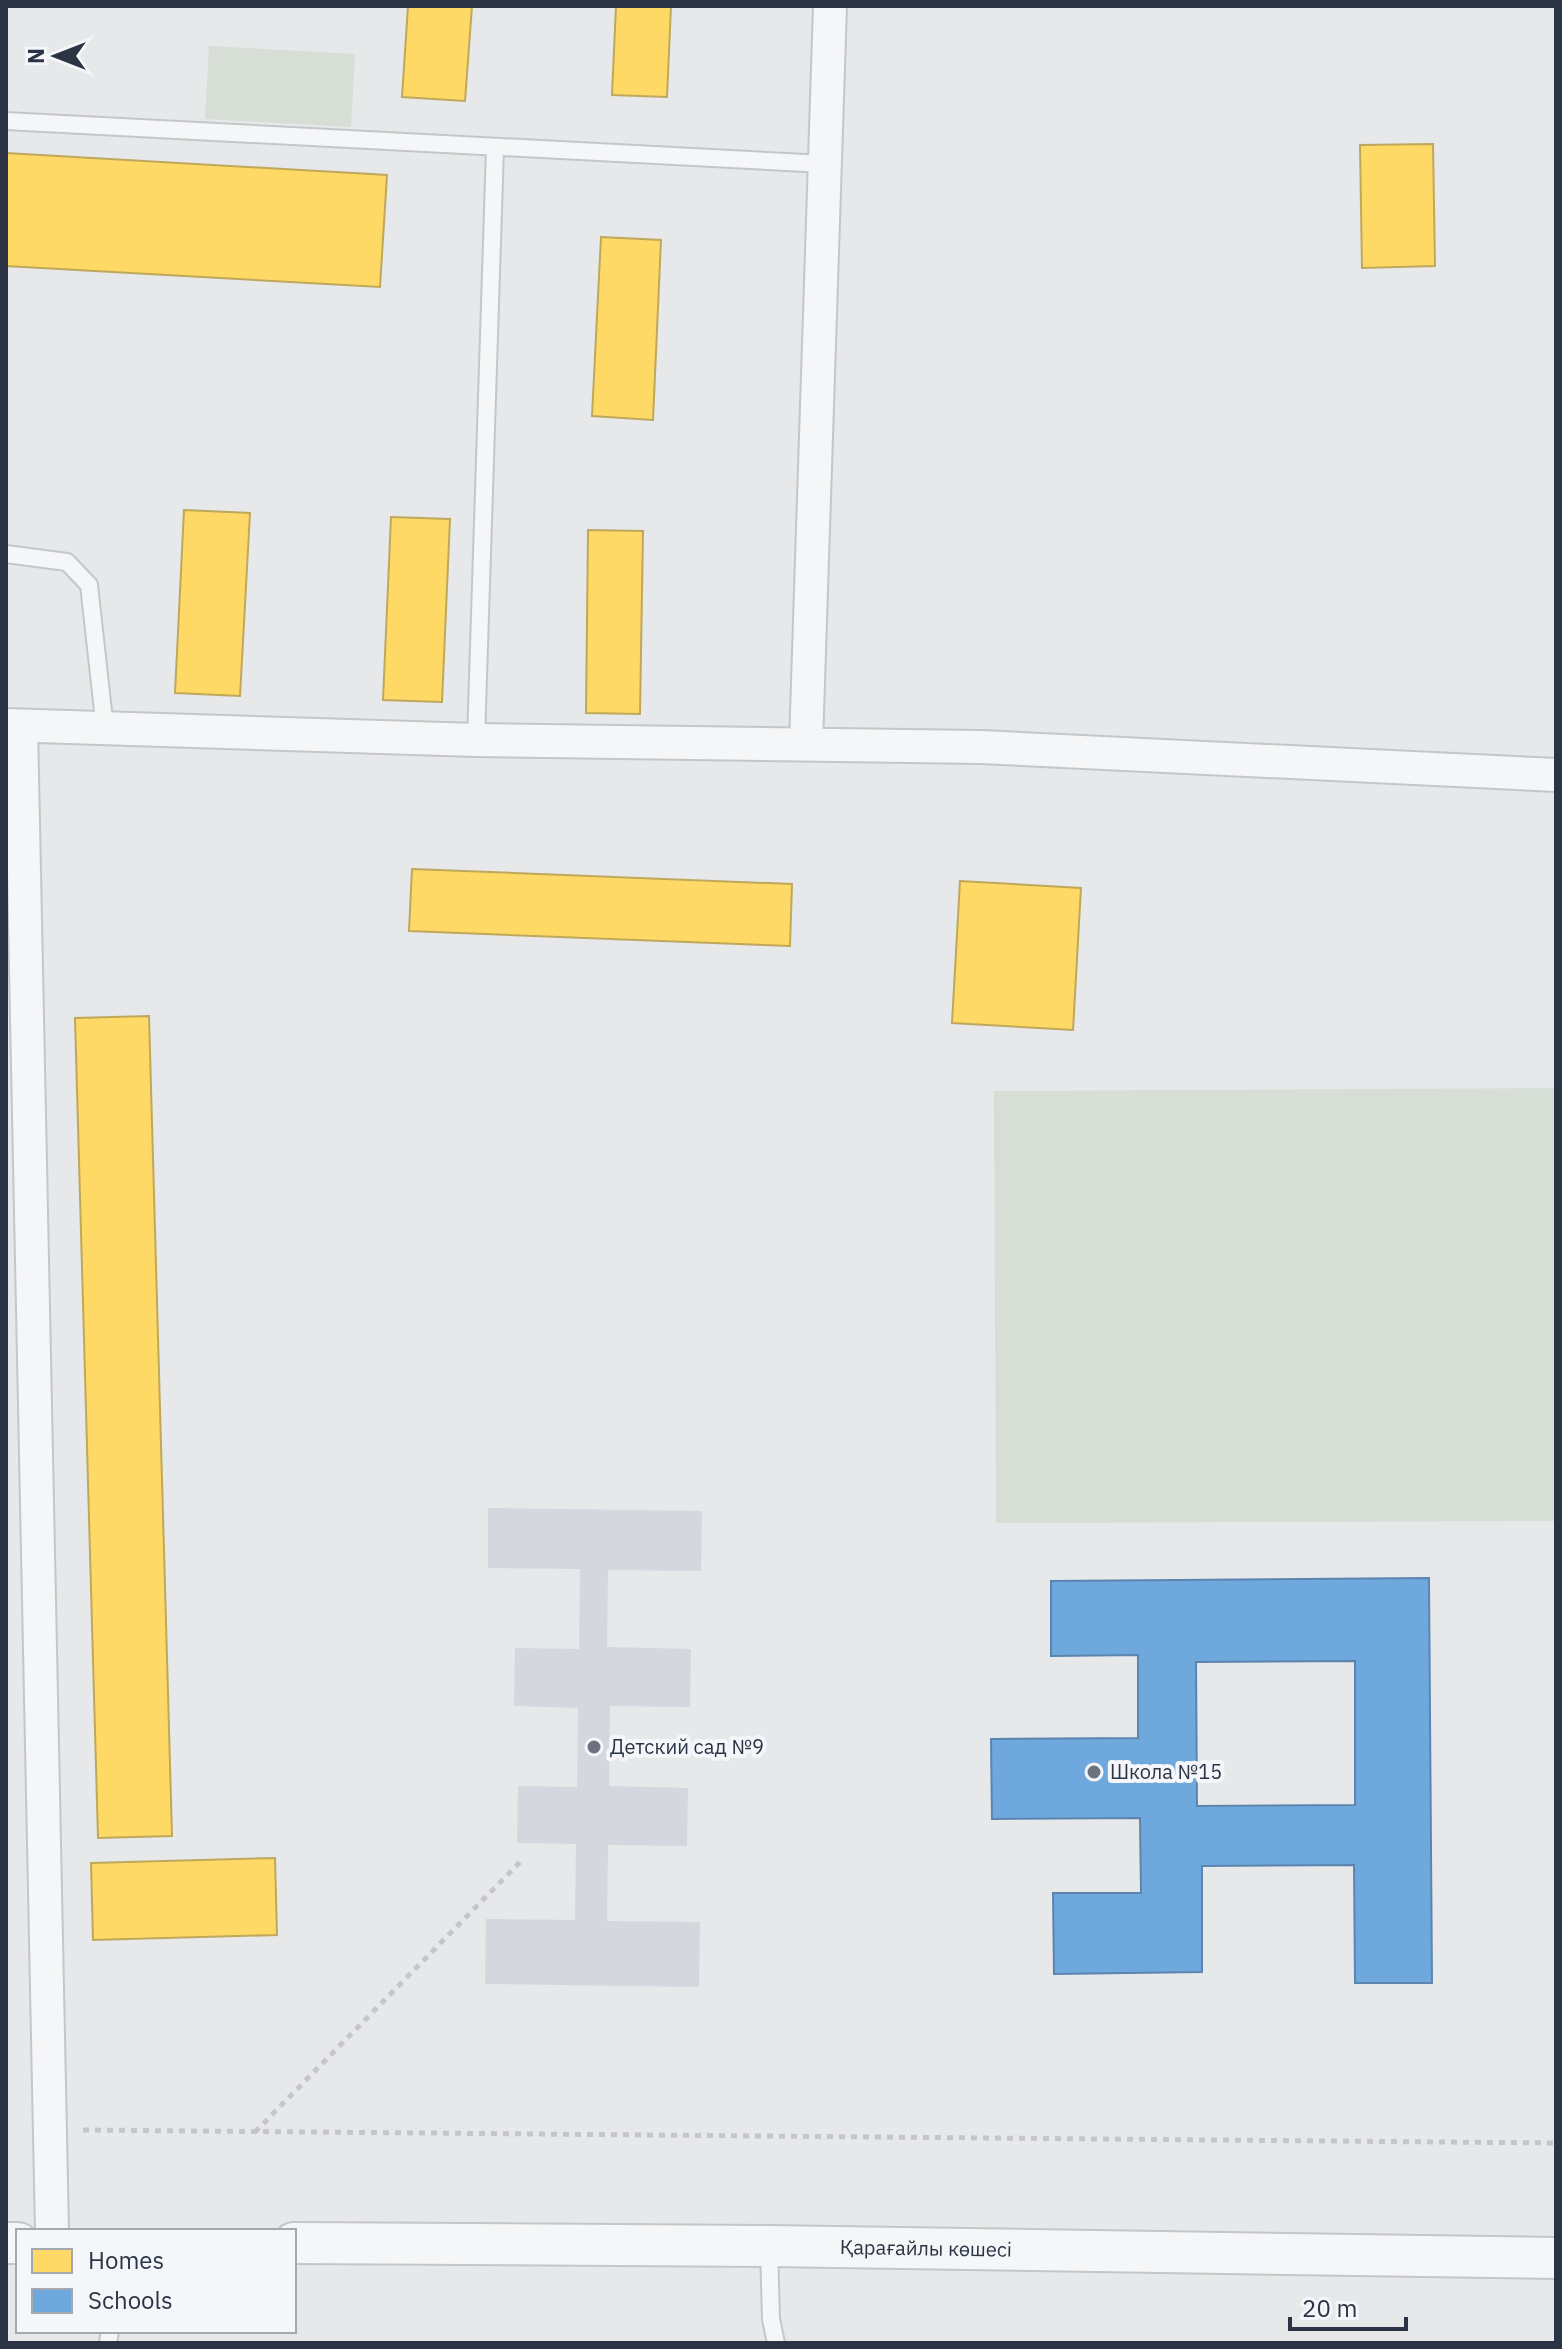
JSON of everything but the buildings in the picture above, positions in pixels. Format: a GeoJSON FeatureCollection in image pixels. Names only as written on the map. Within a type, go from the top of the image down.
{"type":"FeatureCollection","features":[{"type":"Feature","properties":{"kind":"street"},"geometry":{"type":"LineString","coordinates":[[806,744],[830,6]]}},
{"type":"Feature","properties":{"kind":"street"},"geometry":{"type":"LineString","coordinates":[[52,2229],[15,918],[13,726],[476,740],[997,747],[1556,775]]}},
{"type":"Feature","properties":{"kind":"street","name":"Қарағайлы көшесі"},"geometry":{"type":"LineString","coordinates":[[296,2243],[769,2246],[1556,2258]]}},
{"type":"Feature","properties":{"kind":"lane"},"geometry":{"type":"LineString","coordinates":[[6,121],[825,164]]}},
{"type":"Feature","properties":{"kind":"lane"},"geometry":{"type":"LineString","coordinates":[[476,740],[495,148]]}},
{"type":"Feature","properties":{"kind":"lane"},"geometry":{"type":"LineString","coordinates":[[6,554],[67,562],[89,585],[105,729]]}},
{"type":"Feature","properties":{"kind":"lane"},"geometry":{"type":"LineString","coordinates":[[769,2246],[771,2319],[776,2343]]}},
{"type":"Feature","properties":{"kind":"path"},"geometry":{"type":"LineString","coordinates":[[255,2132],[524,1858]]}},
{"type":"Feature","properties":{"kind":"path"},"geometry":{"type":"LineString","coordinates":[[50,2129],[1556,2143]]}},
{"type":"Feature","properties":{"kind":"shaded area"},"geometry":{"type":"Polygon","coordinates":[[[209,46],[355,54],[351,127],[205,119],[209,46]]]}},
{"type":"Feature","properties":{"kind":"shaded area"},"geometry":{"type":"Polygon","coordinates":[[[1556,1088],[1556,1521],[996,1523],[994,1091],[1556,1088]]]}},
{"type":"Feature","properties":{"kind":"shaded area","name":"Детский сад №9"},"geometry":{"type":"Polygon","coordinates":[[[488,1508],[702,1511],[701,1571],[608,1570],[607,1647],[691,1649],[690,1707],[610,1706],[609,1786],[688,1788],[687,1846],[608,1845],[607,1921],[700,1922],[699,1987],[485,1984],[486,1919],[575,1920],[576,1844],[517,1843],[518,1786],[577,1787],[578,1708],[514,1706],[515,1648],[579,1649],[580,1569],[488,1568],[488,1508]]]}},
{"type":"Feature","properties":{"kind":"place","name":"Детский сад №9"},"geometry":{"type":"Point","coordinates":[594,1747]}},
{"type":"Feature","properties":{"kind":"place","name":"Школа №15"},"geometry":{"type":"Point","coordinates":[1094,1772]}}]}
